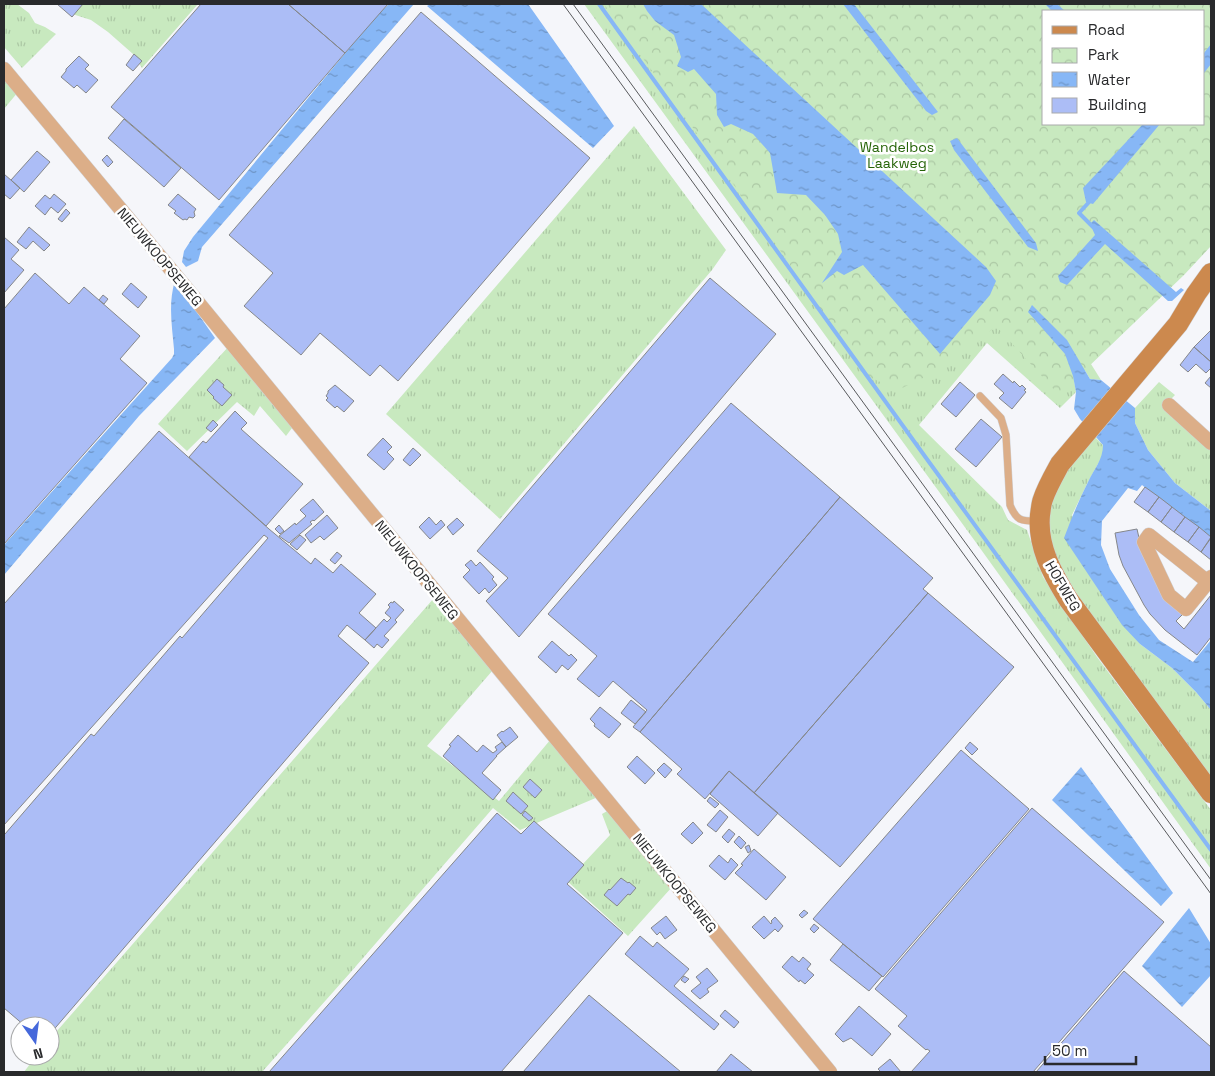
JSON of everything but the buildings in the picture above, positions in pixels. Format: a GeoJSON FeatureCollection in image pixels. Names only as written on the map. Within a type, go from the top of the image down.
{"type":"FeatureCollection","features":[{"type":"Feature","properties":{"kind":"main road","name":"HOFWEG"},"geometry":{"type":"LineString","coordinates":[[1178,324],[1211,273]]}},
{"type":"Feature","properties":{"kind":"main road","name":"HOFWEG"},"geometry":{"type":"LineString","coordinates":[[1211,295],[1178,324],[1060,464],[1042,500],[1040,521],[1041,542],[1054,577],[1068,599],[1211,793]]}},
{"type":"Feature","properties":{"kind":"street","name":"NIEUWKOOPSEWEG"},"geometry":{"type":"LineString","coordinates":[[4,69],[830,1072]]}},
{"type":"Feature","properties":{"kind":"street"},"geometry":{"type":"LineString","coordinates":[[1169,404],[1211,443]]}},
{"type":"Feature","properties":{"kind":"street"},"geometry":{"type":"LineString","coordinates":[[1149,535],[1210,579],[1186,609],[1170,595],[1144,542],[1149,535]]}},
{"type":"Feature","properties":{"kind":"lane"},"geometry":{"type":"LineString","coordinates":[[980,396],[1001,418],[1006,435],[1010,505],[1014,515],[1023,521],[1040,521]]}},
{"type":"Feature","properties":{"kind":"green space"},"geometry":{"type":"Polygon","coordinates":[[[4,4],[17,4],[29,13],[35,23],[56,34],[22,68],[4,47],[4,4]]]}},
{"type":"Feature","properties":{"kind":"green space"},"geometry":{"type":"Polygon","coordinates":[[[73,4],[198,4],[142,68],[133,54],[108,32],[91,20],[66,12],[73,4]]]}},
{"type":"Feature","properties":{"kind":"green space"},"geometry":{"type":"Polygon","coordinates":[[[584,4],[643,4],[990,295],[1081,348],[1101,380],[1090,379],[1067,340],[1076,392],[1060,408],[987,343],[919,425],[1002,507],[1008,520],[1027,530],[1043,577],[1097,657],[1211,810],[1211,869],[972,537],[584,4]]]}},
{"type":"Feature","properties":{"kind":"green space","name":"Wandelbos Laakweg"},"geometry":{"type":"Polygon","coordinates":[[[604,4],[1211,4],[1211,246],[1184,275],[1059,395],[996,326],[952,364],[898,390],[867,376],[757,217],[604,4]]]}},
{"type":"Feature","properties":{"kind":"green space"},"geometry":{"type":"Polygon","coordinates":[[[4,74],[18,92],[4,109],[4,74]]]}},
{"type":"Feature","properties":{"kind":"green space"},"geometry":{"type":"Polygon","coordinates":[[[634,126],[726,250],[712,270],[500,519],[386,414],[634,126]]]}},
{"type":"Feature","properties":{"kind":"green space"},"geometry":{"type":"Polygon","coordinates":[[[229,346],[292,428],[286,436],[260,406],[254,416],[237,402],[187,451],[158,424],[229,346]]]}},
{"type":"Feature","properties":{"kind":"green space"},"geometry":{"type":"Polygon","coordinates":[[[1159,382],[1175,395],[1165,405],[1211,448],[1211,511],[1175,483],[1148,450],[1135,423],[1135,408],[1159,382]]]}},
{"type":"Feature","properties":{"kind":"green space"},"geometry":{"type":"Polygon","coordinates":[[[1094,436],[1103,445],[1103,455],[1072,515],[1140,644],[1172,668],[1211,710],[1211,778],[1077,600],[1060,570],[1050,539],[1050,506],[1060,480],[1094,436]]]}},
{"type":"Feature","properties":{"kind":"green space"},"geometry":{"type":"Polygon","coordinates":[[[434,598],[493,670],[427,746],[499,801],[551,739],[598,797],[520,830],[493,808],[262,1072],[24,1072],[28,1066],[60,1066],[60,1028],[434,598]]]}},
{"type":"Feature","properties":{"kind":"green space"},"geometry":{"type":"Polygon","coordinates":[[[609,810],[672,887],[628,936],[567,881],[610,835],[602,814],[609,810]]]}},
{"type":"Feature","properties":{"kind":"water"},"geometry":{"type":"Polygon","coordinates":[[[389,4],[414,4],[202,247],[198,261],[186,267],[182,262],[184,251],[193,237],[376,16],[389,4]]]}},
{"type":"Feature","properties":{"kind":"water"},"geometry":{"type":"Polygon","coordinates":[[[430,4],[528,4],[614,126],[593,148],[427,6],[430,4]]]}},
{"type":"Feature","properties":{"kind":"water"},"geometry":{"type":"Polygon","coordinates":[[[643,4],[701,4],[986,267],[996,281],[990,295],[940,354],[863,265],[844,275],[837,271],[822,283],[842,252],[838,234],[825,215],[806,195],[777,193],[770,153],[753,134],[731,124],[724,127],[717,115],[716,94],[694,69],[688,72],[677,66],[681,57],[674,35],[655,21],[643,4]]]}},
{"type":"Feature","properties":{"kind":"water"},"geometry":{"type":"Polygon","coordinates":[[[843,4],[854,4],[938,112],[932,115],[926,111],[843,4]]]}},
{"type":"Feature","properties":{"kind":"water"},"geometry":{"type":"Polygon","coordinates":[[[1045,4],[1057,4],[1064,10],[1051,10],[1045,4]]]}},
{"type":"Feature","properties":{"kind":"water"},"geometry":{"type":"Polygon","coordinates":[[[1211,44],[1211,64],[1205,72],[1205,52],[1211,44]]]}},
{"type":"Feature","properties":{"kind":"water"},"geometry":{"type":"Polygon","coordinates":[[[1142,125],[1159,125],[1093,204],[1086,202],[1083,188],[1142,125]]]}},
{"type":"Feature","properties":{"kind":"water"},"geometry":{"type":"Polygon","coordinates":[[[957,138],[1036,243],[1038,251],[1028,247],[954,150],[950,141],[957,138]]]}},
{"type":"Feature","properties":{"kind":"water"},"geometry":{"type":"Polygon","coordinates":[[[1094,220],[1176,292],[1181,288],[1184,290],[1172,301],[1168,301],[1105,244],[1067,285],[1060,282],[1058,276],[1095,235],[1090,224],[1094,220]]]}},
{"type":"Feature","properties":{"kind":"water"},"geometry":{"type":"Polygon","coordinates":[[[175,281],[215,338],[139,416],[4,575],[4,545],[172,358],[174,349],[171,306],[175,281]]]}},
{"type":"Feature","properties":{"kind":"water"},"geometry":{"type":"Polygon","coordinates":[[[1032,305],[1067,340],[1090,379],[1101,380],[1135,408],[1135,423],[1148,450],[1175,483],[1211,511],[1211,542],[1142,485],[1137,491],[1128,488],[1102,521],[1101,545],[1110,569],[1139,615],[1159,640],[1193,662],[1211,640],[1211,710],[1172,668],[1140,644],[1122,625],[1064,538],[1081,496],[1100,460],[1103,445],[1080,419],[1074,409],[1076,392],[1073,376],[1065,354],[1028,312],[1032,305]]]}},
{"type":"Feature","properties":{"kind":"water"},"geometry":{"type":"Polygon","coordinates":[[[1081,767],[1173,893],[1161,906],[1052,800],[1081,767]]]}},
{"type":"Feature","properties":{"kind":"water"},"geometry":{"type":"Polygon","coordinates":[[[1189,908],[1211,944],[1211,975],[1182,1007],[1142,966],[1189,908]]]}},
{"type":"Feature","properties":{"kind":"waterway"},"geometry":{"type":"LineString","coordinates":[[599,4],[1211,850]]}},
{"type":"Feature","properties":{"kind":"waterway"},"geometry":{"type":"LineString","coordinates":[[1091,200],[1079,213],[1093,227]]}},
{"type":"Feature","properties":{"kind":"tram line"},"geometry":{"type":"LineString","coordinates":[[563,4],[1211,894]]}},
{"type":"Feature","properties":{"kind":"tram line"},"geometry":{"type":"LineString","coordinates":[[573,4],[1211,880]]}}]}
